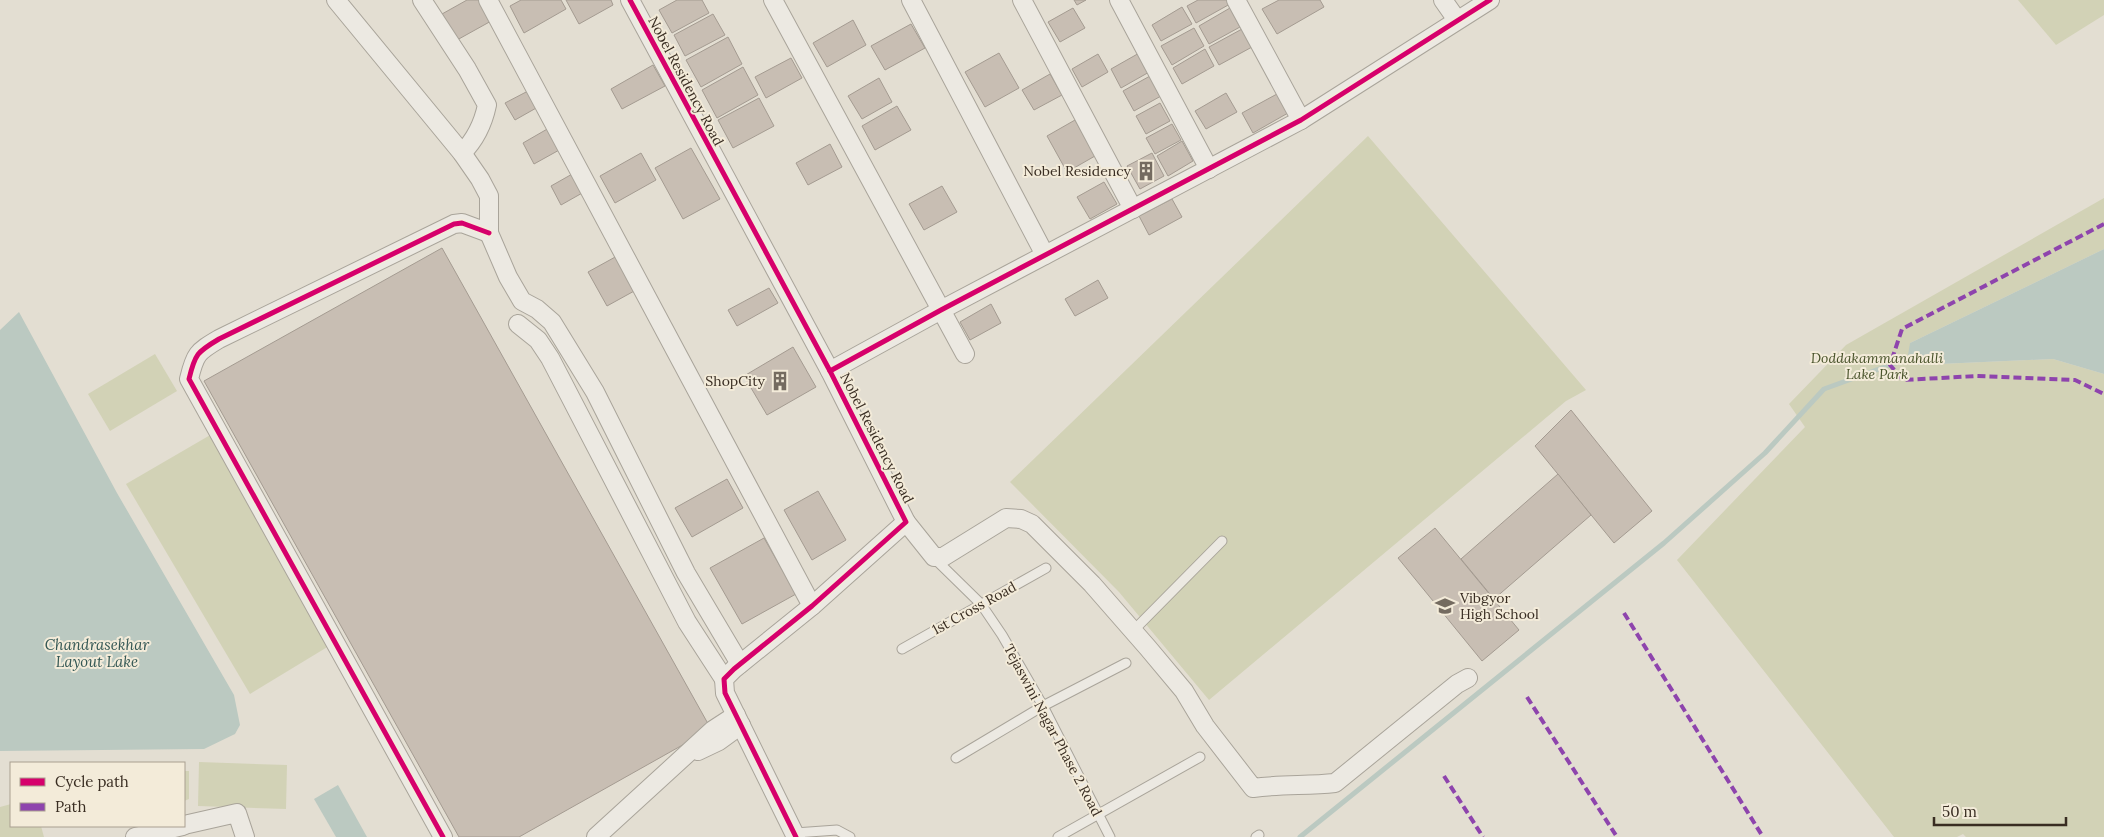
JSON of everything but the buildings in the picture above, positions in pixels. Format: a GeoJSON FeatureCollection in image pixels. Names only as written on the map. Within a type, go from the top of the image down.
{"type":"FeatureCollection","features":[{"type":"Feature","properties":{"kind":"street"},"geometry":{"type":"LineString","coordinates":[[336,0],[462,153],[480,179],[489,196],[489,233],[508,277],[522,301],[552,322],[595,392],[686,573],[740,664]]}},
{"type":"Feature","properties":{"kind":"street"},"geometry":{"type":"LineString","coordinates":[[422,0],[467,69],[487,105],[484,120],[474,142],[462,153]]}},
{"type":"Feature","properties":{"kind":"street"},"geometry":{"type":"LineString","coordinates":[[488,0],[812,606]]}},
{"type":"Feature","properties":{"kind":"street","name":"Nobel Residency Road"},"geometry":{"type":"LineString","coordinates":[[630,0],[830,371],[906,522],[812,606],[724,679]]}},
{"type":"Feature","properties":{"kind":"street"},"geometry":{"type":"LineString","coordinates":[[773,0],[965,354]]}},
{"type":"Feature","properties":{"kind":"street"},"geometry":{"type":"LineString","coordinates":[[911,0],[1045,255]]}},
{"type":"Feature","properties":{"kind":"street"},"geometry":{"type":"LineString","coordinates":[[1022,0],[1133,209]]}},
{"type":"Feature","properties":{"kind":"street"},"geometry":{"type":"LineString","coordinates":[[1119,0],[1209,169]]}},
{"type":"Feature","properties":{"kind":"street"},"geometry":{"type":"LineString","coordinates":[[1236,0],[1301,120]]}},
{"type":"Feature","properties":{"kind":"street"},"geometry":{"type":"LineString","coordinates":[[1443,0],[1457,20]]}},
{"type":"Feature","properties":{"kind":"street"},"geometry":{"type":"LineString","coordinates":[[830,371],[941,310],[1301,120],[1490,0]]}},
{"type":"Feature","properties":{"kind":"street"},"geometry":{"type":"LineString","coordinates":[[442,837],[189,379],[193,363],[199,351],[219,339],[454,224],[462,223],[489,233]]}},
{"type":"Feature","properties":{"kind":"street"},"geometry":{"type":"LineString","coordinates":[[518,324],[538,340],[550,358],[687,622],[724,679],[725,693],[796,835]]}},
{"type":"Feature","properties":{"kind":"street"},"geometry":{"type":"LineString","coordinates":[[906,522],[934,557],[943,557],[1006,518],[1021,519],[1032,524],[1092,584],[1184,691],[1205,726],[1253,788],[1280,784],[1313,786],[1335,783],[1457,684],[1468,678]]}},
{"type":"Feature","properties":{"kind":"street"},"geometry":{"type":"LineString","coordinates":[[596,837],[684,758],[719,741],[738,720]]}},
{"type":"Feature","properties":{"kind":"street"},"geometry":{"type":"LineString","coordinates":[[185,826],[238,813],[245,837]]}},
{"type":"Feature","properties":{"kind":"street"},"geometry":{"type":"LineString","coordinates":[[135,837],[179,827]]}},
{"type":"Feature","properties":{"kind":"lane"},"geometry":{"type":"LineString","coordinates":[[1133,631],[1222,541]]}},
{"type":"Feature","properties":{"kind":"lane","name":"Tejaswini Nagar Phase 2 Road"},"geometry":{"type":"LineString","coordinates":[[934,557],[981,604],[1002,635],[1042,706],[1110,837]]}},
{"type":"Feature","properties":{"kind":"lane","name":"1st Cross Road"},"geometry":{"type":"LineString","coordinates":[[902,649],[1046,568]]}},
{"type":"Feature","properties":{"kind":"lane"},"geometry":{"type":"LineString","coordinates":[[956,758],[1042,706],[1126,663]]}},
{"type":"Feature","properties":{"kind":"lane"},"geometry":{"type":"LineString","coordinates":[[1058,837],[1200,757]]}},
{"type":"Feature","properties":{"kind":"lane"},"geometry":{"type":"LineString","coordinates":[[796,835],[837,830],[850,837]]}},
{"type":"Feature","properties":{"kind":"green space"},"geometry":{"type":"Polygon","coordinates":[[[2018,0],[2104,0],[2104,15],[2056,45],[2018,0]]]}},
{"type":"Feature","properties":{"kind":"green space"},"geometry":{"type":"Polygon","coordinates":[[[1368,136],[1586,390],[1566,401],[1209,700],[1119,592],[1010,482],[1368,136]]]}},
{"type":"Feature","properties":{"kind":"green space","name":"Doddakammanahalli Lake Park"},"geometry":{"type":"Polygon","coordinates":[[[2104,198],[2104,249],[1910,343],[1917,365],[2053,359],[2104,374],[2104,837],[1966,837],[1963,834],[1957,837],[1894,837],[1677,560],[1805,427],[1789,404],[1846,345],[2104,198]]]}},
{"type":"Feature","properties":{"kind":"green space"},"geometry":{"type":"Polygon","coordinates":[[[155,354],[177,391],[110,431],[88,394],[155,354]]]}},
{"type":"Feature","properties":{"kind":"green space"},"geometry":{"type":"Polygon","coordinates":[[[212,434],[329,646],[250,694],[126,484],[212,434]]]}},
{"type":"Feature","properties":{"kind":"green space"},"geometry":{"type":"Polygon","coordinates":[[[199,762],[287,765],[286,809],[198,806],[199,762]]]}},
{"type":"Feature","properties":{"kind":"green space"},"geometry":{"type":"Polygon","coordinates":[[[185,771],[189,771],[189,799],[185,801],[185,771]]]}},
{"type":"Feature","properties":{"kind":"green space"},"geometry":{"type":"Polygon","coordinates":[[[10,804],[10,827],[41,827],[44,837],[0,837],[0,807],[10,804]]]}},
{"type":"Feature","properties":{"kind":"water"},"geometry":{"type":"Polygon","coordinates":[[[2104,249],[2104,374],[2053,359],[1917,365],[1908,355],[1910,343],[2104,249]]]}},
{"type":"Feature","properties":{"kind":"water","name":"Chandrasekhar Layout Lake"},"geometry":{"type":"Polygon","coordinates":[[[19,312],[117,493],[234,695],[240,725],[235,734],[204,749],[0,751],[0,330],[19,312]]]}},
{"type":"Feature","properties":{"kind":"water"},"geometry":{"type":"Polygon","coordinates":[[[338,785],[367,837],[336,837],[314,799],[338,785]]]}},
{"type":"Feature","properties":{"kind":"waterway"},"geometry":{"type":"LineString","coordinates":[[1300,837],[1664,543],[1765,453],[1824,389],[1915,356]]}},
{"type":"Feature","properties":{"kind":"marked path"},"geometry":{"type":"LineString","coordinates":[[2104,224],[1902,329],[1890,365],[1903,380],[1977,376],[2075,380],[2104,394]]}},
{"type":"Feature","properties":{"kind":"marked path"},"geometry":{"type":"LineString","coordinates":[[1624,613],[1763,837]]}},
{"type":"Feature","properties":{"kind":"marked path"},"geometry":{"type":"LineString","coordinates":[[1527,697],[1617,837]]}},
{"type":"Feature","properties":{"kind":"marked path"},"geometry":{"type":"LineString","coordinates":[[1444,776],[1483,837]]}},
{"type":"Feature","properties":{"kind":"cycle path"},"geometry":{"type":"LineString","coordinates":[[630,0],[830,371],[906,522],[812,606],[724,679],[725,693],[796,837]]}},
{"type":"Feature","properties":{"kind":"cycle path"},"geometry":{"type":"LineString","coordinates":[[830,371],[941,310],[1301,120],[1490,0]]}},
{"type":"Feature","properties":{"kind":"cycle path"},"geometry":{"type":"LineString","coordinates":[[443,837],[189,379],[198,354],[219,339],[454,224],[462,223],[489,233]]}},
{"type":"Feature","properties":{"kind":"place","name":"Nobel Residency"},"geometry":{"type":"Point","coordinates":[1146,171]}},
{"type":"Feature","properties":{"kind":"place","name":"ShopCity"},"geometry":{"type":"Point","coordinates":[780,381]}},
{"type":"Feature","properties":{"kind":"place","name":"Vibgyor High School"},"geometry":{"type":"Point","coordinates":[1445,606]}}]}
